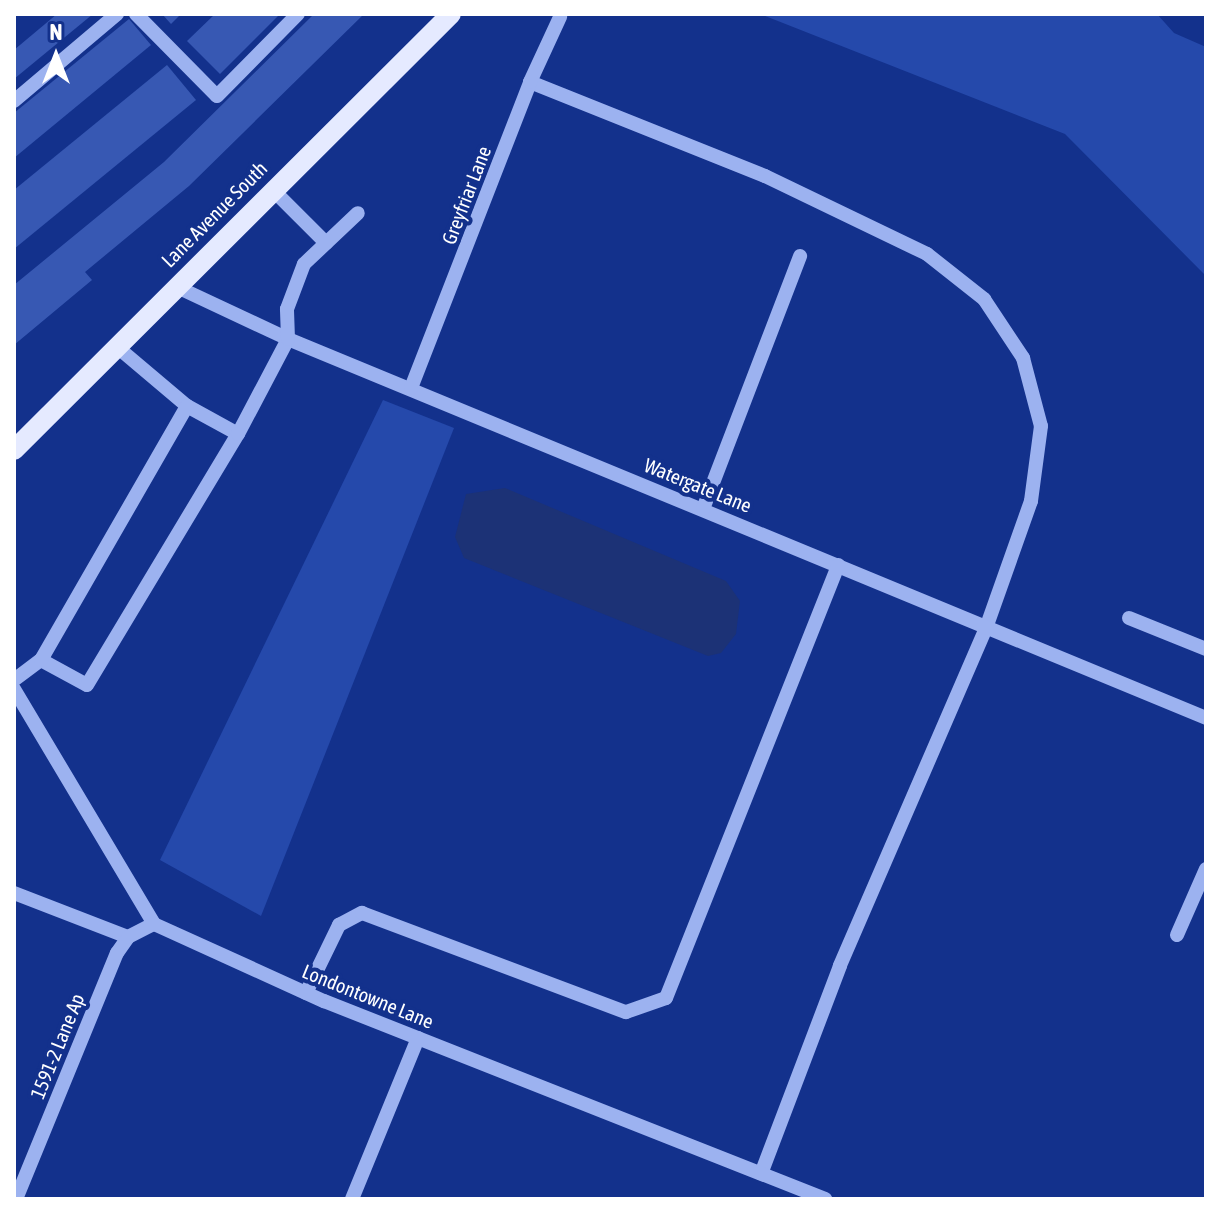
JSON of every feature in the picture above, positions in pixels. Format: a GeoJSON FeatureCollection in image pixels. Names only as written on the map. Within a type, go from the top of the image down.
{"type":"FeatureCollection","features":[{"type":"Feature","properties":{"kind":"main road","name":"Lane Avenue South"},"geometry":{"type":"LineString","coordinates":[[14,450],[451,14]]}},
{"type":"Feature","properties":{"kind":"street"},"geometry":{"type":"LineString","coordinates":[[14,101],[117,14]]}},
{"type":"Feature","properties":{"kind":"street"},"geometry":{"type":"LineString","coordinates":[[136,14],[217,96],[298,14]]}},
{"type":"Feature","properties":{"kind":"street","name":"Greyfriar Lane"},"geometry":{"type":"LineString","coordinates":[[411,388],[530,82],[560,17]]}},
{"type":"Feature","properties":{"kind":"street"},"geometry":{"type":"LineString","coordinates":[[530,82],[765,176],[927,254],[984,299],[1023,358],[1041,426],[1031,501],[986,628],[840,966],[761,1174]]}},
{"type":"Feature","properties":{"kind":"street"},"geometry":{"type":"LineString","coordinates":[[273,190],[326,243]]}},
{"type":"Feature","properties":{"kind":"street"},"geometry":{"type":"LineString","coordinates":[[41,660],[87,685],[238,434],[288,339],[287,309],[304,264],[358,213]]}},
{"type":"Feature","properties":{"kind":"street"},"geometry":{"type":"LineString","coordinates":[[703,509],[800,256]]}},
{"type":"Feature","properties":{"kind":"street","name":"Watergate Lane"},"geometry":{"type":"LineString","coordinates":[[175,286],[288,339],[1206,718]]}},
{"type":"Feature","properties":{"kind":"street"},"geometry":{"type":"LineString","coordinates":[[116,346],[187,406],[238,434]]}},
{"type":"Feature","properties":{"kind":"street"},"geometry":{"type":"LineString","coordinates":[[14,680],[41,660],[187,406]]}},
{"type":"Feature","properties":{"kind":"street"},"geometry":{"type":"LineString","coordinates":[[306,993],[339,925],[362,913],[626,1012],[666,998],[838,565]]}},
{"type":"Feature","properties":{"kind":"street"},"geometry":{"type":"LineString","coordinates":[[1129,618],[1206,649]]}},
{"type":"Feature","properties":{"kind":"street"},"geometry":{"type":"LineString","coordinates":[[14,689],[154,924],[128,937],[14,893]]}},
{"type":"Feature","properties":{"kind":"street"},"geometry":{"type":"LineString","coordinates":[[1177,935],[1206,869]]}},
{"type":"Feature","properties":{"kind":"street","name":"Londontowne Lane"},"geometry":{"type":"LineString","coordinates":[[154,924],[306,993],[825,1199]]}},
{"type":"Feature","properties":{"kind":"street","name":"1591-2 Lane Ap"},"geometry":{"type":"LineString","coordinates":[[16,1199],[117,953],[128,937]]}},
{"type":"Feature","properties":{"kind":"street"},"geometry":{"type":"LineString","coordinates":[[352,1199],[418,1038]]}},
{"type":"Feature","properties":{"kind":"shaded area"},"geometry":{"type":"Polygon","coordinates":[[[760,14],[1157,14],[1174,33],[1206,47],[1206,276],[1065,134],[760,14]]]}},
{"type":"Feature","properties":{"kind":"shaded area"},"geometry":{"type":"Polygon","coordinates":[[[383,400],[454,428],[261,916],[160,860],[383,400]]]}},
{"type":"Feature","properties":{"kind":"shaded area"},"geometry":{"type":"Polygon","coordinates":[[[505,488],[726,581],[740,601],[736,634],[721,653],[708,656],[464,558],[455,537],[466,494],[505,488]]]}},
{"type":"Feature","properties":{"kind":"building"},"geometry":{"type":"Polygon","coordinates":[[[57,14],[93,14],[14,79],[14,50],[57,14]]]}},
{"type":"Feature","properties":{"kind":"building"},"geometry":{"type":"Polygon","coordinates":[[[162,14],[181,14],[171,24],[162,14]]]}},
{"type":"Feature","properties":{"kind":"building"},"geometry":{"type":"Polygon","coordinates":[[[215,14],[280,14],[220,74],[187,41],[215,14]]]}},
{"type":"Feature","properties":{"kind":"building"},"geometry":{"type":"Polygon","coordinates":[[[314,14],[364,14],[189,186],[85,272],[92,280],[14,345],[14,285],[164,162],[314,14]]]}},
{"type":"Feature","properties":{"kind":"building"},"geometry":{"type":"Polygon","coordinates":[[[129,19],[151,45],[14,158],[14,113],[129,19]]]}},
{"type":"Feature","properties":{"kind":"building"},"geometry":{"type":"Polygon","coordinates":[[[167,65],[196,100],[14,249],[14,190],[167,65]]]}}]}
